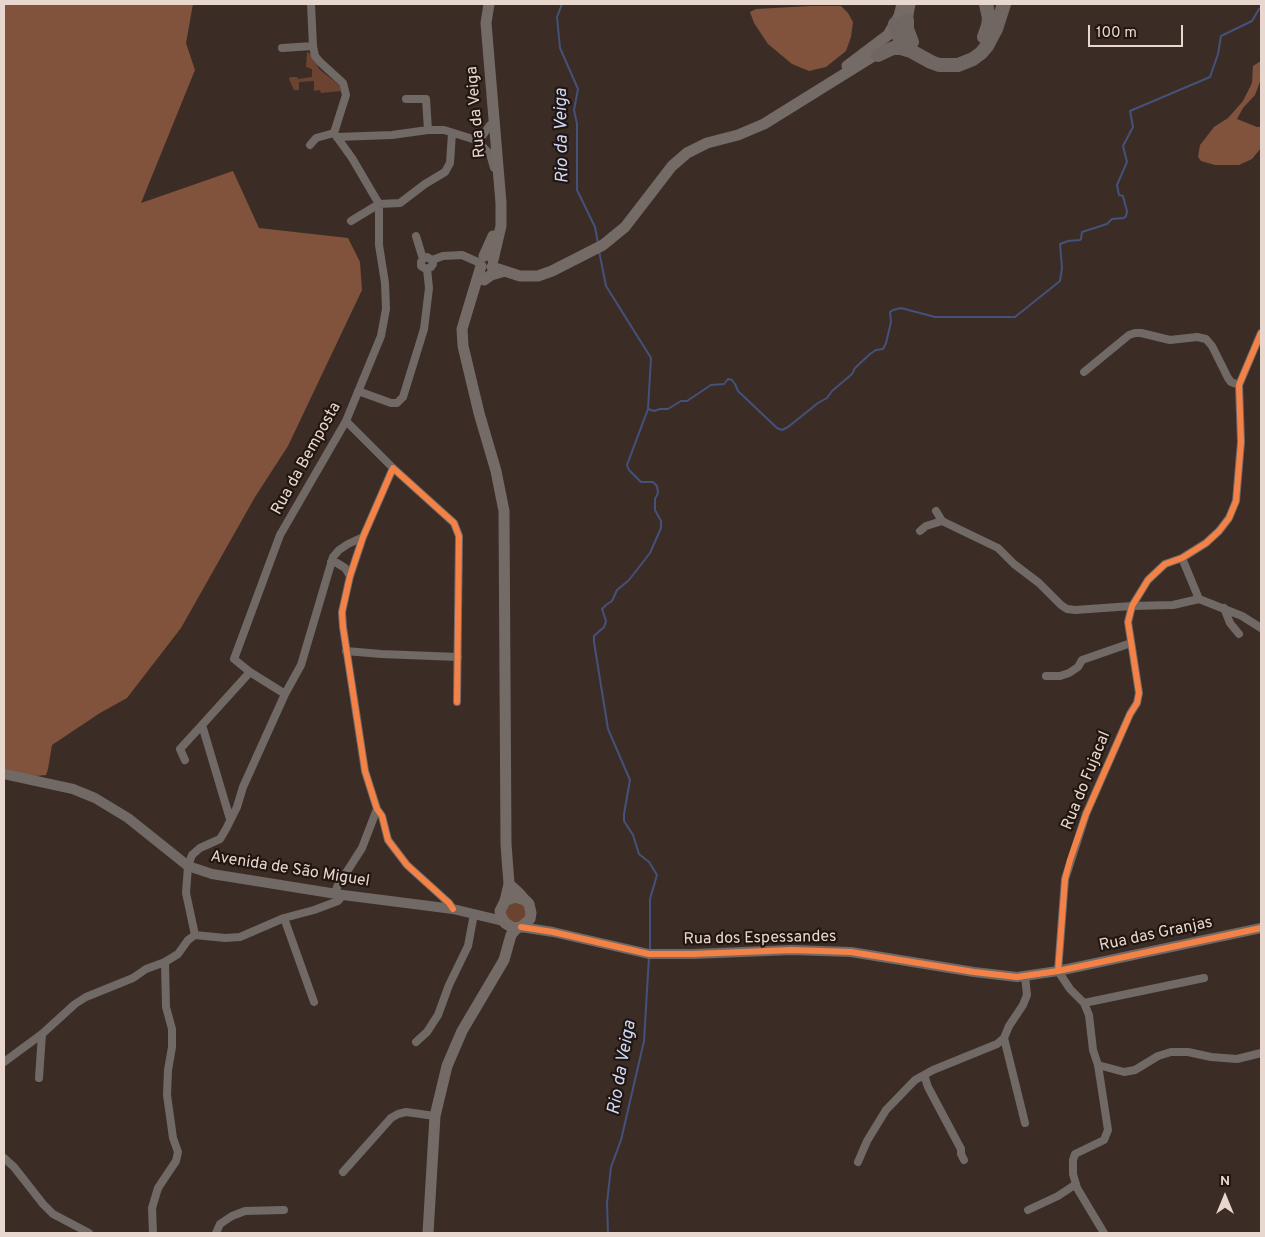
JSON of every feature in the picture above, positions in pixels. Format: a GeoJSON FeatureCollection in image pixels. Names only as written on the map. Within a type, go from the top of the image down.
{"type":"FeatureCollection","features":[{"type":"Feature","properties":{"kind":"highway"},"geometry":{"type":"LineString","coordinates":[[897,29],[903,44],[940,58],[966,56],[979,46],[987,32],[989,18],[986,4]]}},
{"type":"Feature","properties":{"kind":"highway"},"geometry":{"type":"LineString","coordinates":[[878,55],[893,48],[912,47],[931,62],[939,65],[958,65],[973,59],[981,53],[992,39],[1004,4]]}},
{"type":"Feature","properties":{"kind":"main road","name":"Rua da Veiga"},"geometry":{"type":"LineString","coordinates":[[487,262],[496,247],[501,226],[486,23],[489,4]]}},
{"type":"Feature","properties":{"kind":"main road"},"geometry":{"type":"LineString","coordinates":[[795,104],[897,29],[902,4]]}},
{"type":"Feature","properties":{"kind":"main road"},"geometry":{"type":"LineString","coordinates":[[487,262],[520,276],[538,276],[552,271],[603,245],[625,227],[672,166],[687,153],[706,143],[738,135],[764,124],[878,55],[891,44],[910,4]]}},
{"type":"Feature","properties":{"kind":"main road","name":"Rua da Veiga"},"geometry":{"type":"LineString","coordinates":[[487,262],[500,218]]}},
{"type":"Feature","properties":{"kind":"main road"},"geometry":{"type":"LineString","coordinates":[[496,247],[498,256],[506,269]]}},
{"type":"Feature","properties":{"kind":"main road"},"geometry":{"type":"LineString","coordinates":[[484,280],[487,262]]}},
{"type":"Feature","properties":{"kind":"main road"},"geometry":{"type":"LineString","coordinates":[[487,262],[462,329],[463,346],[479,413],[496,471],[504,511],[506,844],[509,884],[501,916],[508,926],[519,927]]}},
{"type":"Feature","properties":{"kind":"main road"},"geometry":{"type":"LineString","coordinates":[[474,294],[484,280],[506,269]]}},
{"type":"Feature","properties":{"kind":"main road"},"geometry":{"type":"LineString","coordinates":[[428,1233],[435,1116],[447,1066],[455,1045],[504,960],[512,935],[519,927],[526,924],[531,913],[529,904],[509,884]]}},
{"type":"Feature","properties":{"kind":"main road"},"geometry":{"type":"LineString","coordinates":[[503,904],[515,897],[525,900]]}},
{"type":"Feature","properties":{"kind":"main road"},"geometry":{"type":"LineString","coordinates":[[504,922],[506,952]]}},
{"type":"Feature","properties":{"kind":"street"},"geometry":{"type":"LineString","coordinates":[[311,4],[315,56],[343,83],[346,95],[336,135],[379,204]]}},
{"type":"Feature","properties":{"kind":"street"},"geometry":{"type":"LineString","coordinates":[[282,48],[313,46]]}},
{"type":"Feature","properties":{"kind":"street"},"geometry":{"type":"LineString","coordinates":[[406,99],[426,99],[428,130]]}},
{"type":"Feature","properties":{"kind":"street"},"geometry":{"type":"LineString","coordinates":[[476,140],[494,123]]}},
{"type":"Feature","properties":{"kind":"street"},"geometry":{"type":"LineString","coordinates":[[310,145],[316,138],[336,135],[392,136],[428,130],[444,130],[476,140],[490,154],[494,168],[498,170]]}},
{"type":"Feature","properties":{"kind":"street"},"geometry":{"type":"LineString","coordinates":[[351,221],[379,204],[400,203],[445,172],[450,163],[452,133]]}},
{"type":"Feature","properties":{"kind":"street","name":"Rua da Bemposta"},"geometry":{"type":"LineString","coordinates":[[250,672],[234,658],[280,535],[346,422],[381,336],[386,310],[386,283],[379,245],[379,204]]}},
{"type":"Feature","properties":{"kind":"street"},"geometry":{"type":"LineString","coordinates":[[416,236],[423,259],[421,262],[422,266],[427,269]]}},
{"type":"Feature","properties":{"kind":"street"},"geometry":{"type":"LineString","coordinates":[[423,259],[427,257],[432,260],[443,256],[462,255],[487,262]]}},
{"type":"Feature","properties":{"kind":"street"},"geometry":{"type":"LineString","coordinates":[[427,269],[432,266],[432,260]]}},
{"type":"Feature","properties":{"kind":"street"},"geometry":{"type":"LineString","coordinates":[[358,391],[391,403],[397,403],[403,397],[424,329],[429,288],[427,269]]}},
{"type":"Feature","properties":{"kind":"street"},"geometry":{"type":"LineString","coordinates":[[1084,372],[1129,335],[1141,333],[1170,340],[1197,337],[1206,339],[1212,346],[1228,378],[1231,382],[1239,385]]}},
{"type":"Feature","properties":{"kind":"street"},"geometry":{"type":"LineString","coordinates":[[1132,606],[1148,580],[1166,564],[1182,558],[1206,543],[1229,518],[1236,500],[1241,442],[1239,385],[1261,333]]}},
{"type":"Feature","properties":{"kind":"street"},"geometry":{"type":"LineString","coordinates":[[346,422],[454,523],[459,536],[457,702]]}},
{"type":"Feature","properties":{"kind":"street"},"geometry":{"type":"LineString","coordinates":[[393,468],[363,537],[350,576],[342,612],[346,651],[365,770],[377,809],[382,816],[388,840],[407,864],[453,909]]}},
{"type":"Feature","properties":{"kind":"street"},"geometry":{"type":"LineString","coordinates":[[936,511],[942,521],[998,548],[1061,605],[1068,609],[1172,605],[1199,599],[1242,616],[1261,628]]}},
{"type":"Feature","properties":{"kind":"street"},"geometry":{"type":"LineString","coordinates":[[920,531],[926,526],[942,521]]}},
{"type":"Feature","properties":{"kind":"street"},"geometry":{"type":"LineString","coordinates":[[195,935],[186,893],[188,866],[192,855],[200,848],[220,839],[237,807],[243,787],[285,694],[301,665],[331,562],[339,550],[363,537]]}},
{"type":"Feature","properties":{"kind":"street"},"geometry":{"type":"LineString","coordinates":[[1182,558],[1199,599]]}},
{"type":"Feature","properties":{"kind":"street"},"geometry":{"type":"LineString","coordinates":[[331,562],[345,568],[350,576]]}},
{"type":"Feature","properties":{"kind":"street","name":"Rua do Fujacal"},"geometry":{"type":"LineString","coordinates":[[1058,971],[1065,879],[1070,860],[1086,814],[1130,714],[1137,703],[1139,693],[1128,622],[1132,606]]}},
{"type":"Feature","properties":{"kind":"street"},"geometry":{"type":"LineString","coordinates":[[1224,608],[1230,623],[1239,634]]}},
{"type":"Feature","properties":{"kind":"street"},"geometry":{"type":"LineString","coordinates":[[1046,676],[1060,676],[1069,673],[1078,667],[1082,660],[1131,642]]}},
{"type":"Feature","properties":{"kind":"street"},"geometry":{"type":"LineString","coordinates":[[346,651],[458,657]]}},
{"type":"Feature","properties":{"kind":"street"},"geometry":{"type":"LineString","coordinates":[[185,760],[180,749],[250,672],[285,694]]}},
{"type":"Feature","properties":{"kind":"street"},"geometry":{"type":"LineString","coordinates":[[202,725],[230,819]]}},
{"type":"Feature","properties":{"kind":"street","name":"Avenida de São Miguel"},"geometry":{"type":"LineString","coordinates":[[4,774],[73,789],[95,798],[128,818],[188,866],[212,874],[339,894],[453,909],[504,922]]}},
{"type":"Feature","properties":{"kind":"street"},"geometry":{"type":"LineString","coordinates":[[4,1062],[42,1034],[75,1004],[86,997],[133,978],[155,965],[165,962],[178,954],[188,940],[195,935],[226,938],[240,937],[284,918],[338,901],[337,887],[362,848],[377,809]]}},
{"type":"Feature","properties":{"kind":"street"},"geometry":{"type":"LineString","coordinates":[[416,1042],[427,1032],[438,1015],[449,985],[468,946],[476,914],[489,912],[503,904]]}},
{"type":"Feature","properties":{"kind":"street"},"geometry":{"type":"LineString","coordinates":[[531,913],[537,923],[546,930],[553,932]]}},
{"type":"Feature","properties":{"kind":"street"},"geometry":{"type":"LineString","coordinates":[[284,918],[314,1002]]}},
{"type":"Feature","properties":{"kind":"street","name":"Rua dos Espessandes"},"geometry":{"type":"LineString","coordinates":[[519,927],[553,932],[649,954],[792,950],[851,952],[1017,977],[1058,971]]}},
{"type":"Feature","properties":{"kind":"street","name":"Rua das Granjas"},"geometry":{"type":"LineString","coordinates":[[1058,971],[1261,928]]}},
{"type":"Feature","properties":{"kind":"street"},"geometry":{"type":"LineString","coordinates":[[153,1233],[152,1208],[158,1188],[176,1161],[178,1152],[173,1138],[167,1095],[172,1029],[166,1007],[165,962]]}},
{"type":"Feature","properties":{"kind":"street"},"geometry":{"type":"LineString","coordinates":[[1058,971],[1070,989],[1084,1003],[1090,1015],[1093,1050],[1098,1066],[1108,1130],[1104,1140],[1075,1154],[1073,1174],[1076,1184],[1104,1233]]}},
{"type":"Feature","properties":{"kind":"street"},"geometry":{"type":"LineString","coordinates":[[858,1162],[867,1141],[886,1110],[915,1080],[933,1070],[997,1044],[1004,1038],[1009,1026],[1024,1005],[1027,995],[1025,976]]}},
{"type":"Feature","properties":{"kind":"street"},"geometry":{"type":"LineString","coordinates":[[1084,1003],[1204,978]]}},
{"type":"Feature","properties":{"kind":"street"},"geometry":{"type":"LineString","coordinates":[[39,1078],[42,1034]]}},
{"type":"Feature","properties":{"kind":"street"},"geometry":{"type":"LineString","coordinates":[[1004,1038],[1025,1123]]}},
{"type":"Feature","properties":{"kind":"street"},"geometry":{"type":"LineString","coordinates":[[1098,1066],[1124,1072],[1135,1070],[1158,1056],[1171,1052],[1188,1052],[1211,1057],[1237,1059],[1261,1053]]}},
{"type":"Feature","properties":{"kind":"street"},"geometry":{"type":"LineString","coordinates":[[924,1075],[961,1149],[964,1160]]}},
{"type":"Feature","properties":{"kind":"street"},"geometry":{"type":"LineString","coordinates":[[343,1172],[391,1118],[406,1112],[435,1116]]}},
{"type":"Feature","properties":{"kind":"street"},"geometry":{"type":"LineString","coordinates":[[4,1158],[14,1167],[42,1204],[53,1214],[89,1233]]}},
{"type":"Feature","properties":{"kind":"street"},"geometry":{"type":"LineString","coordinates":[[1028,1210],[1058,1196],[1076,1184]]}},
{"type":"Feature","properties":{"kind":"street"},"geometry":{"type":"LineString","coordinates":[[216,1233],[220,1224],[232,1216],[245,1211],[284,1210]]}},
{"type":"Feature","properties":{"kind":"shaded area"},"geometry":{"type":"Polygon","coordinates":[[[4,4],[193,4],[186,43],[195,70],[141,203],[233,171],[259,228],[348,238],[360,262],[362,290],[288,446],[255,497],[181,628],[127,698],[100,713],[52,745],[46,775],[36,776],[4,770],[4,4]]]}},
{"type":"Feature","properties":{"kind":"shaded area"},"geometry":{"type":"Polygon","coordinates":[[[841,6],[853,22],[851,37],[846,51],[826,67],[809,71],[792,64],[768,44],[754,23],[750,12],[756,9],[841,6]]]}},
{"type":"Feature","properties":{"kind":"shaded area"},"geometry":{"type":"Polygon","coordinates":[[[307,52],[311,54],[319,69],[339,85],[341,91],[321,93],[320,90],[314,91],[314,81],[299,82],[299,90],[294,90],[289,79],[290,77],[297,77],[298,79],[312,77],[312,69],[306,67],[307,52]]]}},
{"type":"Feature","properties":{"kind":"shaded area"},"geometry":{"type":"Polygon","coordinates":[[[1261,61],[1261,79],[1255,95],[1243,108],[1237,119],[1261,127],[1261,148],[1252,159],[1239,165],[1215,165],[1201,161],[1198,157],[1200,145],[1214,127],[1228,118],[1243,101],[1252,83],[1253,66],[1261,61]]]}},
{"type":"Feature","properties":{"kind":"shaded area"},"geometry":{"type":"Polygon","coordinates":[[[514,901],[523,903],[528,912],[523,922],[513,924],[506,918],[505,907],[514,901]]]}},
{"type":"Feature","properties":{"kind":"waterway","name":"Rio da Veiga"},"geometry":{"type":"LineString","coordinates":[[562,4],[557,17],[560,48],[578,89],[574,110],[577,124],[577,190],[595,227],[598,243]]}},
{"type":"Feature","properties":{"kind":"waterway"},"geometry":{"type":"LineString","coordinates":[[648,409],[654,411],[668,409],[681,401],[687,401],[711,385],[724,384],[728,379],[732,380],[738,391],[777,428],[782,430],[827,398],[870,354],[876,350],[883,349],[891,322],[890,312],[893,310],[901,308],[935,317],[1015,317],[1060,281],[1062,268],[1060,244],[1080,240],[1082,232],[1107,224],[1112,219],[1124,218],[1126,216],[1127,211],[1123,196],[1119,195],[1117,185],[1127,162],[1123,146],[1133,127],[1130,111],[1210,77],[1218,54],[1221,36],[1252,21],[1261,8]]}},
{"type":"Feature","properties":{"kind":"waterway","name":"Rio da Veiga"},"geometry":{"type":"LineString","coordinates":[[599,251],[606,286],[651,358],[648,409],[627,465],[629,470],[641,482],[653,482],[657,486],[658,493],[655,499],[655,510],[661,521],[661,528],[650,553],[629,580],[617,590],[612,601],[602,609],[606,621],[604,627],[594,636],[608,729],[630,780],[624,821],[633,835],[639,854],[649,862],[657,875],[650,899],[650,950]]}},
{"type":"Feature","properties":{"kind":"waterway","name":"Rio da Veiga"},"geometry":{"type":"LineString","coordinates":[[608,1233],[607,1203],[611,1167],[621,1140],[644,1041],[649,957]]}},
{"type":"Feature","properties":{"kind":"cycle path"},"geometry":{"type":"LineString","coordinates":[[1058,971],[1065,879],[1070,860],[1086,814],[1130,714],[1137,703],[1139,693],[1128,622],[1132,606],[1148,580],[1165,564],[1182,558],[1206,543],[1229,518],[1236,501],[1241,442],[1239,385],[1261,333]]}},
{"type":"Feature","properties":{"kind":"cycle path"},"geometry":{"type":"LineString","coordinates":[[453,909],[449,903],[407,865],[388,840],[382,816],[377,809],[365,771],[343,627],[342,612],[350,576],[363,537],[393,468],[454,523],[459,536],[457,702]]}},
{"type":"Feature","properties":{"kind":"cycle path"},"geometry":{"type":"LineString","coordinates":[[521,927],[553,932],[649,954],[792,950],[851,952],[1017,977],[1058,971],[1261,928]]}}]}
